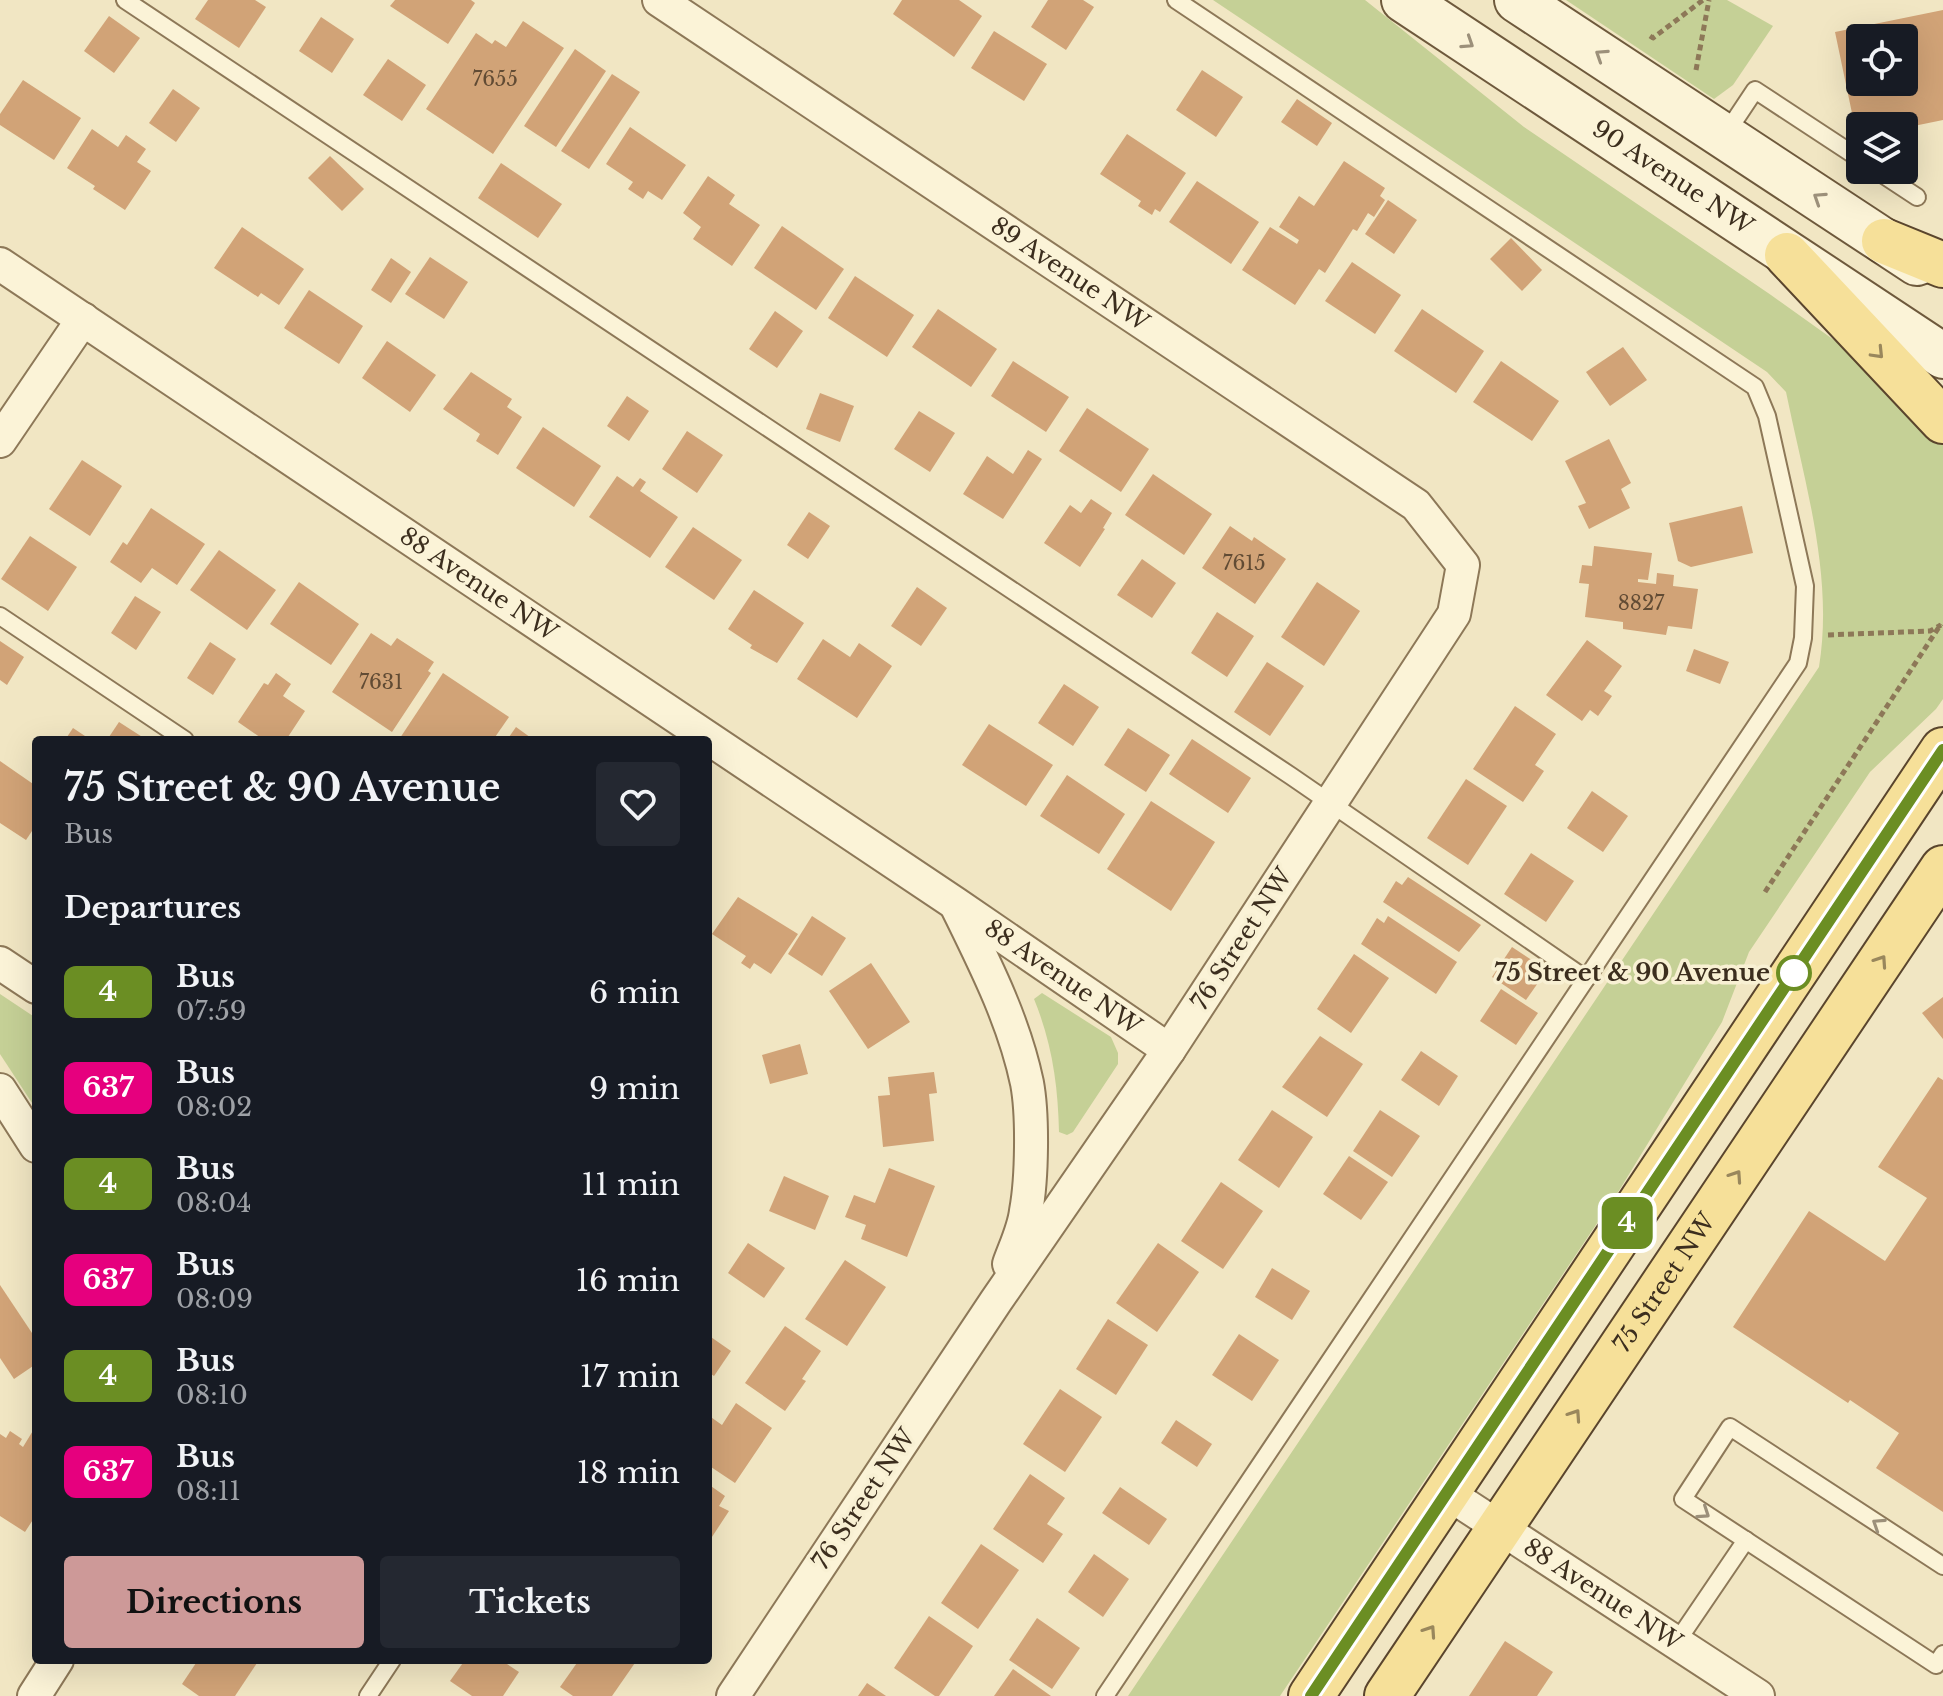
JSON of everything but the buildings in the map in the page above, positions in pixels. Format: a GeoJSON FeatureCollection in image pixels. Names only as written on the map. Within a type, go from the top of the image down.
{"type":"FeatureCollection","features":[{"type":"Feature","properties":{"kind":"main road","name":"90 Avenue NW"},"geometry":{"type":"LineString","coordinates":[[1404,0],[1943,356]]}},
{"type":"Feature","properties":{"kind":"main road"},"geometry":{"type":"LineString","coordinates":[[1517,0],[1943,280]]}},
{"type":"Feature","properties":{"kind":"main road"},"geometry":{"type":"LineString","coordinates":[[1884,241],[1943,265]]}},
{"type":"Feature","properties":{"kind":"main road"},"geometry":{"type":"LineString","coordinates":[[1787,255],[1943,421]]}},
{"type":"Feature","properties":{"kind":"main road"},"geometry":{"type":"LineString","coordinates":[[1311,1696],[1943,750]]}},
{"type":"Feature","properties":{"kind":"main road","name":"75 Street NW"},"geometry":{"type":"LineString","coordinates":[[1387,1696],[1930,895],[1943,868]]}},
{"type":"Feature","properties":{"kind":"street","name":"89 Avenue NW"},"geometry":{"type":"LineString","coordinates":[[659,0],[1416,505],[1463,565]]}},
{"type":"Feature","properties":{"kind":"street","name":"88 Avenue NW"},"geometry":{"type":"LineString","coordinates":[[0,264],[705,736]]}},
{"type":"Feature","properties":{"kind":"street"},"geometry":{"type":"LineString","coordinates":[[0,441],[83,319]]}},
{"type":"Feature","properties":{"kind":"street","name":"76 Street NW"},"geometry":{"type":"LineString","coordinates":[[733,1696],[996,1301],[1169,1050],[1454,614],[1463,565]]}},
{"type":"Feature","properties":{"kind":"street","name":"88 Avenue NW"},"geometry":{"type":"LineString","coordinates":[[712,740],[1169,1050]]}},
{"type":"Feature","properties":{"kind":"street","name":"88 Avenue NW"},"geometry":{"type":"LineString","coordinates":[[956,904],[991,977],[1014,1036],[1027,1086],[1030,1137]]}},
{"type":"Feature","properties":{"kind":"street"},"geometry":{"type":"LineString","coordinates":[[0,963],[32,984]]}},
{"type":"Feature","properties":{"kind":"street"},"geometry":{"type":"LineString","coordinates":[[0,1090],[32,1140]]}},
{"type":"Feature","properties":{"kind":"street","name":"76 Street NW"},"geometry":{"type":"LineString","coordinates":[[996,1301],[1026,1213],[1030,1137]]}},
{"type":"Feature","properties":{"kind":"street","name":"88 Avenue NW"},"geometry":{"type":"LineString","coordinates":[[1447,1493],[1758,1696]]}},
{"type":"Feature","properties":{"kind":"street"},"geometry":{"type":"LineString","coordinates":[[34,1696],[54,1664]]}},
{"type":"Feature","properties":{"kind":"lane"},"geometry":{"type":"LineString","coordinates":[[125,0],[1331,803],[1586,979]]}},
{"type":"Feature","properties":{"kind":"lane"},"geometry":{"type":"LineString","coordinates":[[1105,1696],[1798,663],[1803,638],[1805,586],[1767,416],[1755,387],[1176,0]]}},
{"type":"Feature","properties":{"kind":"lane"},"geometry":{"type":"LineString","coordinates":[[1724,136],[1755,90],[1846,150]]}},
{"type":"Feature","properties":{"kind":"lane"},"geometry":{"type":"LineString","coordinates":[[1897,184],[1917,197]]}},
{"type":"Feature","properties":{"kind":"lane"},"geometry":{"type":"LineString","coordinates":[[0,616],[179,736]]}},
{"type":"Feature","properties":{"kind":"lane"},"geometry":{"type":"LineString","coordinates":[[1943,1566],[1730,1427],[1683,1499],[1936,1665],[1943,1654]]}},
{"type":"Feature","properties":{"kind":"lane"},"geometry":{"type":"LineString","coordinates":[[1676,1643],[1746,1540]]}},
{"type":"Feature","properties":{"kind":"lane"},"geometry":{"type":"LineString","coordinates":[[368,1696],[389,1664]]}},
{"type":"Feature","properties":{"kind":"path"},"geometry":{"type":"LineString","coordinates":[[1642,30],[1653,38],[1706,0]]}},
{"type":"Feature","properties":{"kind":"path"},"geometry":{"type":"LineString","coordinates":[[1694,79],[1706,0]]}},
{"type":"Feature","properties":{"kind":"path"},"geometry":{"type":"LineString","coordinates":[[1803,638],[1849,633],[1930,631],[1942,624]]}},
{"type":"Feature","properties":{"kind":"path"},"geometry":{"type":"LineString","coordinates":[[1765,892],[1942,624]]}},
{"type":"Feature","properties":{"kind":"green space"},"geometry":{"type":"Polygon","coordinates":[[[1213,0],[1365,0],[1524,127],[1862,360],[1943,441],[1943,699],[1870,772],[1749,952],[1722,1022],[1620,1189],[1280,1696],[1128,1696],[1819,667],[1823,632],[1820,563],[1808,494],[1786,392],[1767,372],[1213,0]]]}},
{"type":"Feature","properties":{"kind":"green space"},"geometry":{"type":"Polygon","coordinates":[[[1566,0],[1727,0],[1773,26],[1733,85],[1714,99],[1566,0]]]}},
{"type":"Feature","properties":{"kind":"green space"},"geometry":{"type":"Polygon","coordinates":[[[1042,993],[1111,1037],[1118,1053],[1118,1064],[1073,1132],[1067,1135],[1059,1132],[1053,1064],[1034,999],[1042,993]]]}},
{"type":"Feature","properties":{"kind":"green space"},"geometry":{"type":"Polygon","coordinates":[[[0,994],[32,1015],[32,1103],[0,1054],[0,994]]]}},
{"type":"Feature","properties":{"kind":"bus line","name":"4"},"geometry":{"type":"LineString","coordinates":[[1311,1696],[1943,750]]}},
{"type":"Feature","properties":{"kind":"place","name":"75 Street & 90 Avenue"},"geometry":{"type":"Point","coordinates":[1794,973]}}]}
